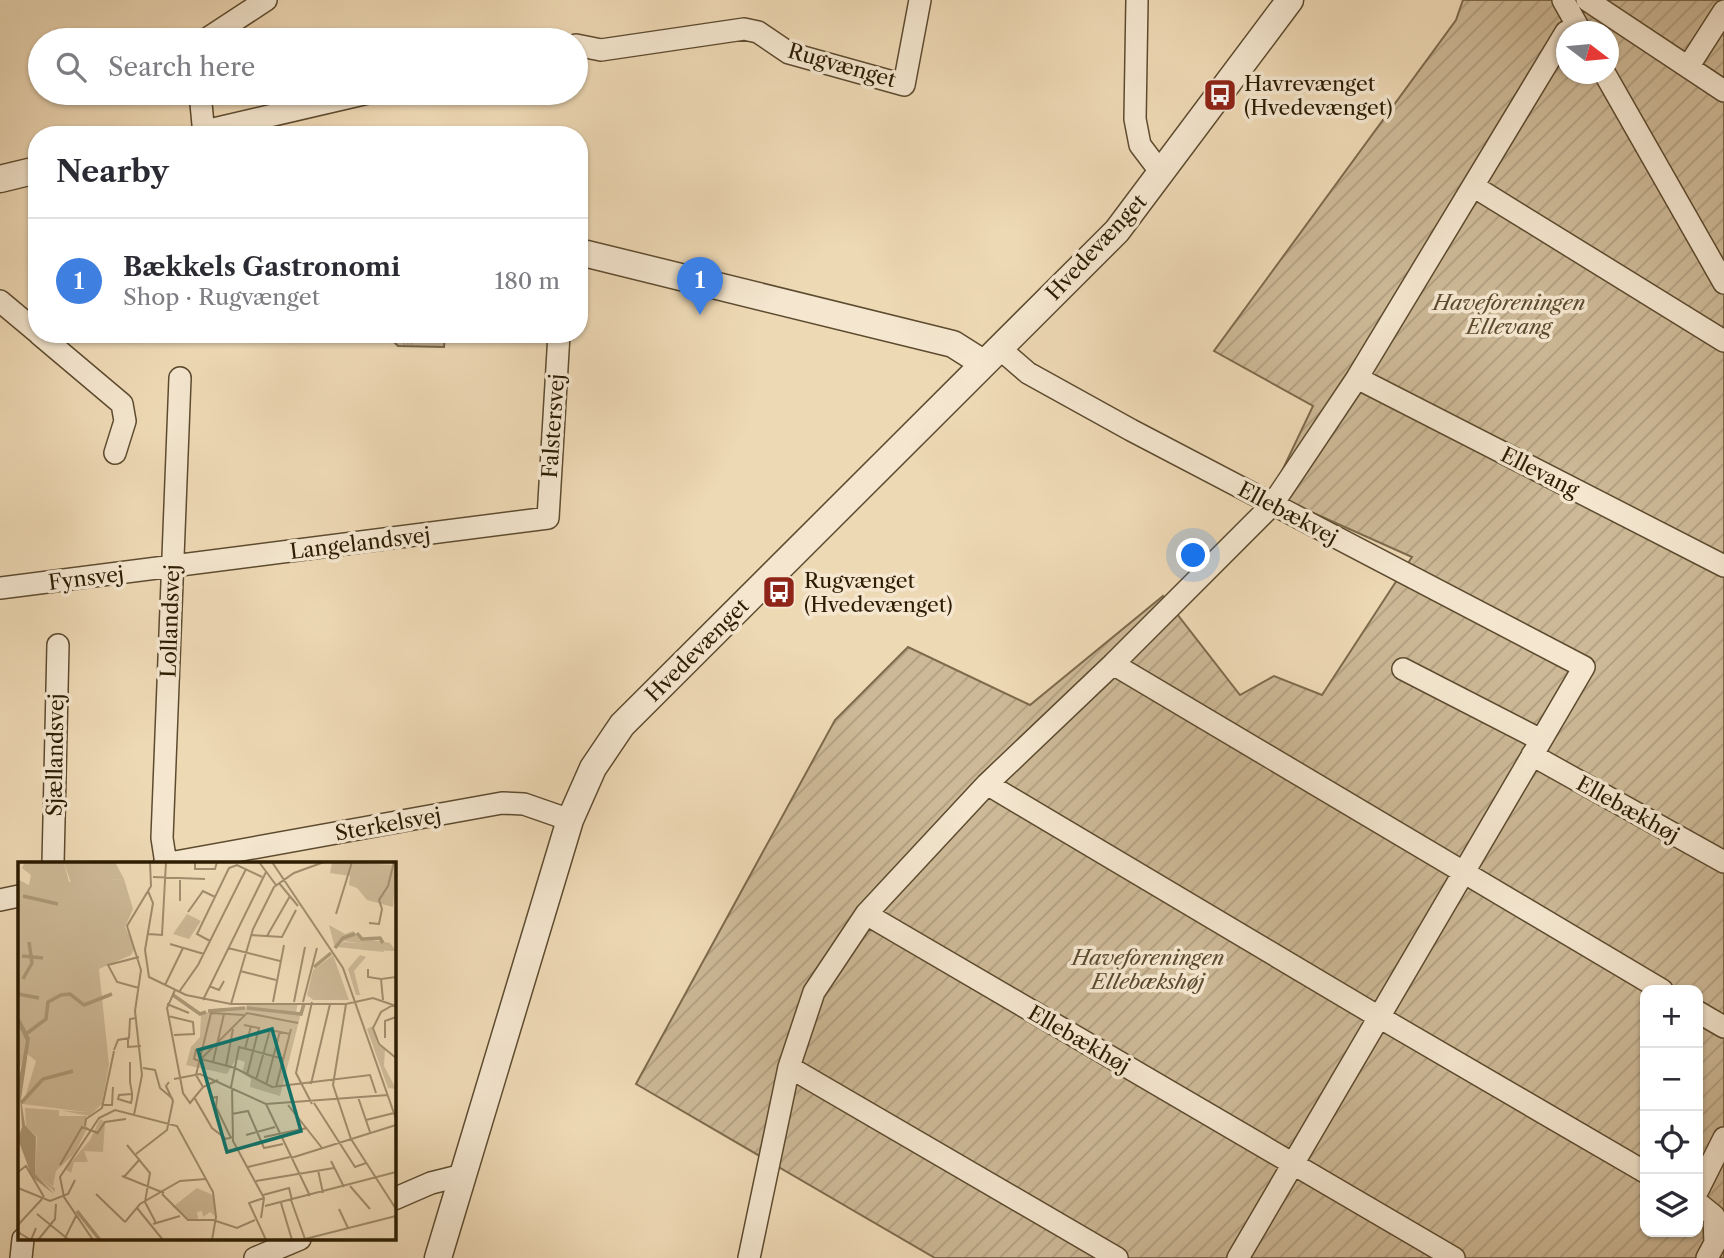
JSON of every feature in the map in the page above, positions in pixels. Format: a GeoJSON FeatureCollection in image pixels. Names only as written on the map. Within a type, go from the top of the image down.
{"type":"FeatureCollection","features":[{"type":"Feature","properties":{"kind":"street"},"geometry":{"type":"LineString","coordinates":[[223,28],[266,0]]}},
{"type":"Feature","properties":{"kind":"street","name":"Rugvænget"},"geometry":{"type":"LineString","coordinates":[[588,47],[601,50],[744,29],[758,32],[789,53],[904,85],[920,0]]}},
{"type":"Feature","properties":{"kind":"street"},"geometry":{"type":"LineString","coordinates":[[1137,0],[1135,119],[1140,145],[1162,174]]}},
{"type":"Feature","properties":{"kind":"street","name":"Hvedevænget"},"geometry":{"type":"LineString","coordinates":[[438,1258],[569,820],[593,768],[622,725],[1117,231],[1290,0]]}},
{"type":"Feature","properties":{"kind":"street"},"geometry":{"type":"LineString","coordinates":[[1563,0],[1570,21]]}},
{"type":"Feature","properties":{"kind":"street"},"geometry":{"type":"LineString","coordinates":[[1587,0],[1724,91]]}},
{"type":"Feature","properties":{"kind":"street"},"geometry":{"type":"LineString","coordinates":[[1688,67],[1724,11]]}},
{"type":"Feature","properties":{"kind":"street"},"geometry":{"type":"LineString","coordinates":[[749,1258],[789,1067],[814,992],[866,914],[987,784],[1113,664],[1272,505],[1357,379],[1556,55]]}},
{"type":"Feature","properties":{"kind":"street"},"geometry":{"type":"LineString","coordinates":[[1611,84],[1724,283]]}},
{"type":"Feature","properties":{"kind":"street"},"geometry":{"type":"LineString","coordinates":[[202,105],[204,126]]}},
{"type":"Feature","properties":{"kind":"street"},"geometry":{"type":"LineString","coordinates":[[234,126],[319,105]]}},
{"type":"Feature","properties":{"kind":"street"},"geometry":{"type":"LineString","coordinates":[[0,179],[28,172]]}},
{"type":"Feature","properties":{"kind":"street"},"geometry":{"type":"LineString","coordinates":[[1474,186],[1724,341]]}},
{"type":"Feature","properties":{"kind":"street"},"geometry":{"type":"LineString","coordinates":[[588,254],[991,355]]}},
{"type":"Feature","properties":{"kind":"street"},"geometry":{"type":"LineString","coordinates":[[0,301],[28,325]]}},
{"type":"Feature","properties":{"kind":"street"},"geometry":{"type":"LineString","coordinates":[[50,343],[122,404],[125,421],[115,453]]}},
{"type":"Feature","properties":{"kind":"street","name":"Falstersvej"},"geometry":{"type":"LineString","coordinates":[[548,519],[558,343]]}},
{"type":"Feature","properties":{"kind":"street","name":"Ellebækvej"},"geometry":{"type":"LineString","coordinates":[[991,355],[1584,667],[1537,747]]}},
{"type":"Feature","properties":{"kind":"street","name":"Lollandsvej"},"geometry":{"type":"LineString","coordinates":[[165,862],[162,838],[180,378]]}},
{"type":"Feature","properties":{"kind":"street","name":"Ellevang"},"geometry":{"type":"LineString","coordinates":[[1357,379],[1724,566]]}},
{"type":"Feature","properties":{"kind":"street","name":"Langelandsvej"},"geometry":{"type":"LineString","coordinates":[[172,568],[548,519]]}},
{"type":"Feature","properties":{"kind":"street","name":"Fynsvej"},"geometry":{"type":"LineString","coordinates":[[0,588],[172,568]]}},
{"type":"Feature","properties":{"kind":"street","name":"Sjællandsvej"},"geometry":{"type":"LineString","coordinates":[[53,862],[58,645]]}},
{"type":"Feature","properties":{"kind":"street"},"geometry":{"type":"LineString","coordinates":[[1113,664],[1654,985]]}},
{"type":"Feature","properties":{"kind":"street","name":"Ellebækhøj"},"geometry":{"type":"LineString","coordinates":[[1403,668],[1724,862]]}},
{"type":"Feature","properties":{"kind":"street"},"geometry":{"type":"LineString","coordinates":[[1238,1258],[1537,747]]}},
{"type":"Feature","properties":{"kind":"street"},"geometry":{"type":"LineString","coordinates":[[987,784],[1640,1169]]}},
{"type":"Feature","properties":{"kind":"street","name":"Sterkelsvej"},"geometry":{"type":"LineString","coordinates":[[176,862],[502,803],[524,804],[569,820]]}},
{"type":"Feature","properties":{"kind":"street"},"geometry":{"type":"LineString","coordinates":[[0,900],[18,896]]}},
{"type":"Feature","properties":{"kind":"street","name":"Ellebækhøj"},"geometry":{"type":"LineString","coordinates":[[866,914],[1454,1258]]}},
{"type":"Feature","properties":{"kind":"street"},"geometry":{"type":"LineString","coordinates":[[1703,1015],[1724,1027]]}},
{"type":"Feature","properties":{"kind":"street"},"geometry":{"type":"LineString","coordinates":[[789,1067],[1117,1258]]}},
{"type":"Feature","properties":{"kind":"street"},"geometry":{"type":"LineString","coordinates":[[1703,1181],[1724,1138]]}},
{"type":"Feature","properties":{"kind":"street"},"geometry":{"type":"LineString","coordinates":[[396,1198],[431,1183],[463,1175]]}},
{"type":"Feature","properties":{"kind":"street"},"geometry":{"type":"LineString","coordinates":[[1703,1207],[1714,1216],[1715,1243],[1707,1258]]}},
{"type":"Feature","properties":{"kind":"street"},"geometry":{"type":"LineString","coordinates":[[21,1258],[23,1240]]}},
{"type":"Feature","properties":{"kind":"street"},"geometry":{"type":"LineString","coordinates":[[255,1258],[298,1240]]}},
{"type":"Feature","properties":{"kind":"green space","name":"Haveforeningen Ellebækshøj"},"geometry":{"type":"Polygon","coordinates":[[[1463,0],[1724,0],[1724,1258],[935,1258],[636,1084],[835,720],[908,647],[1030,705],[1163,596],[1240,695],[1274,676],[1322,695],[1412,557],[1271,494],[1313,406],[1214,351],[1456,20],[1463,0]]]}},
{"type":"Feature","properties":{"kind":"green space"},"geometry":{"type":"Polygon","coordinates":[[[395,343],[444,343],[444,347],[398,346],[395,343]]]}},
{"type":"Feature","properties":{"kind":"place","name":"Havrevænget (Hvedevænget)"},"geometry":{"type":"Point","coordinates":[1220,95]}},
{"type":"Feature","properties":{"kind":"place","name":"Bækkels Gastronomi"},"geometry":{"type":"Point","coordinates":[700,315]}},
{"type":"Feature","properties":{"kind":"place","name":"Rugvænget (Hvedevænget)"},"geometry":{"type":"Point","coordinates":[779,592]}},
{"type":"Feature","properties":{"kind":"park label","name":"Haveforeningen Ellevang"},"geometry":{"type":"Point","coordinates":[1509,314]}}]}
